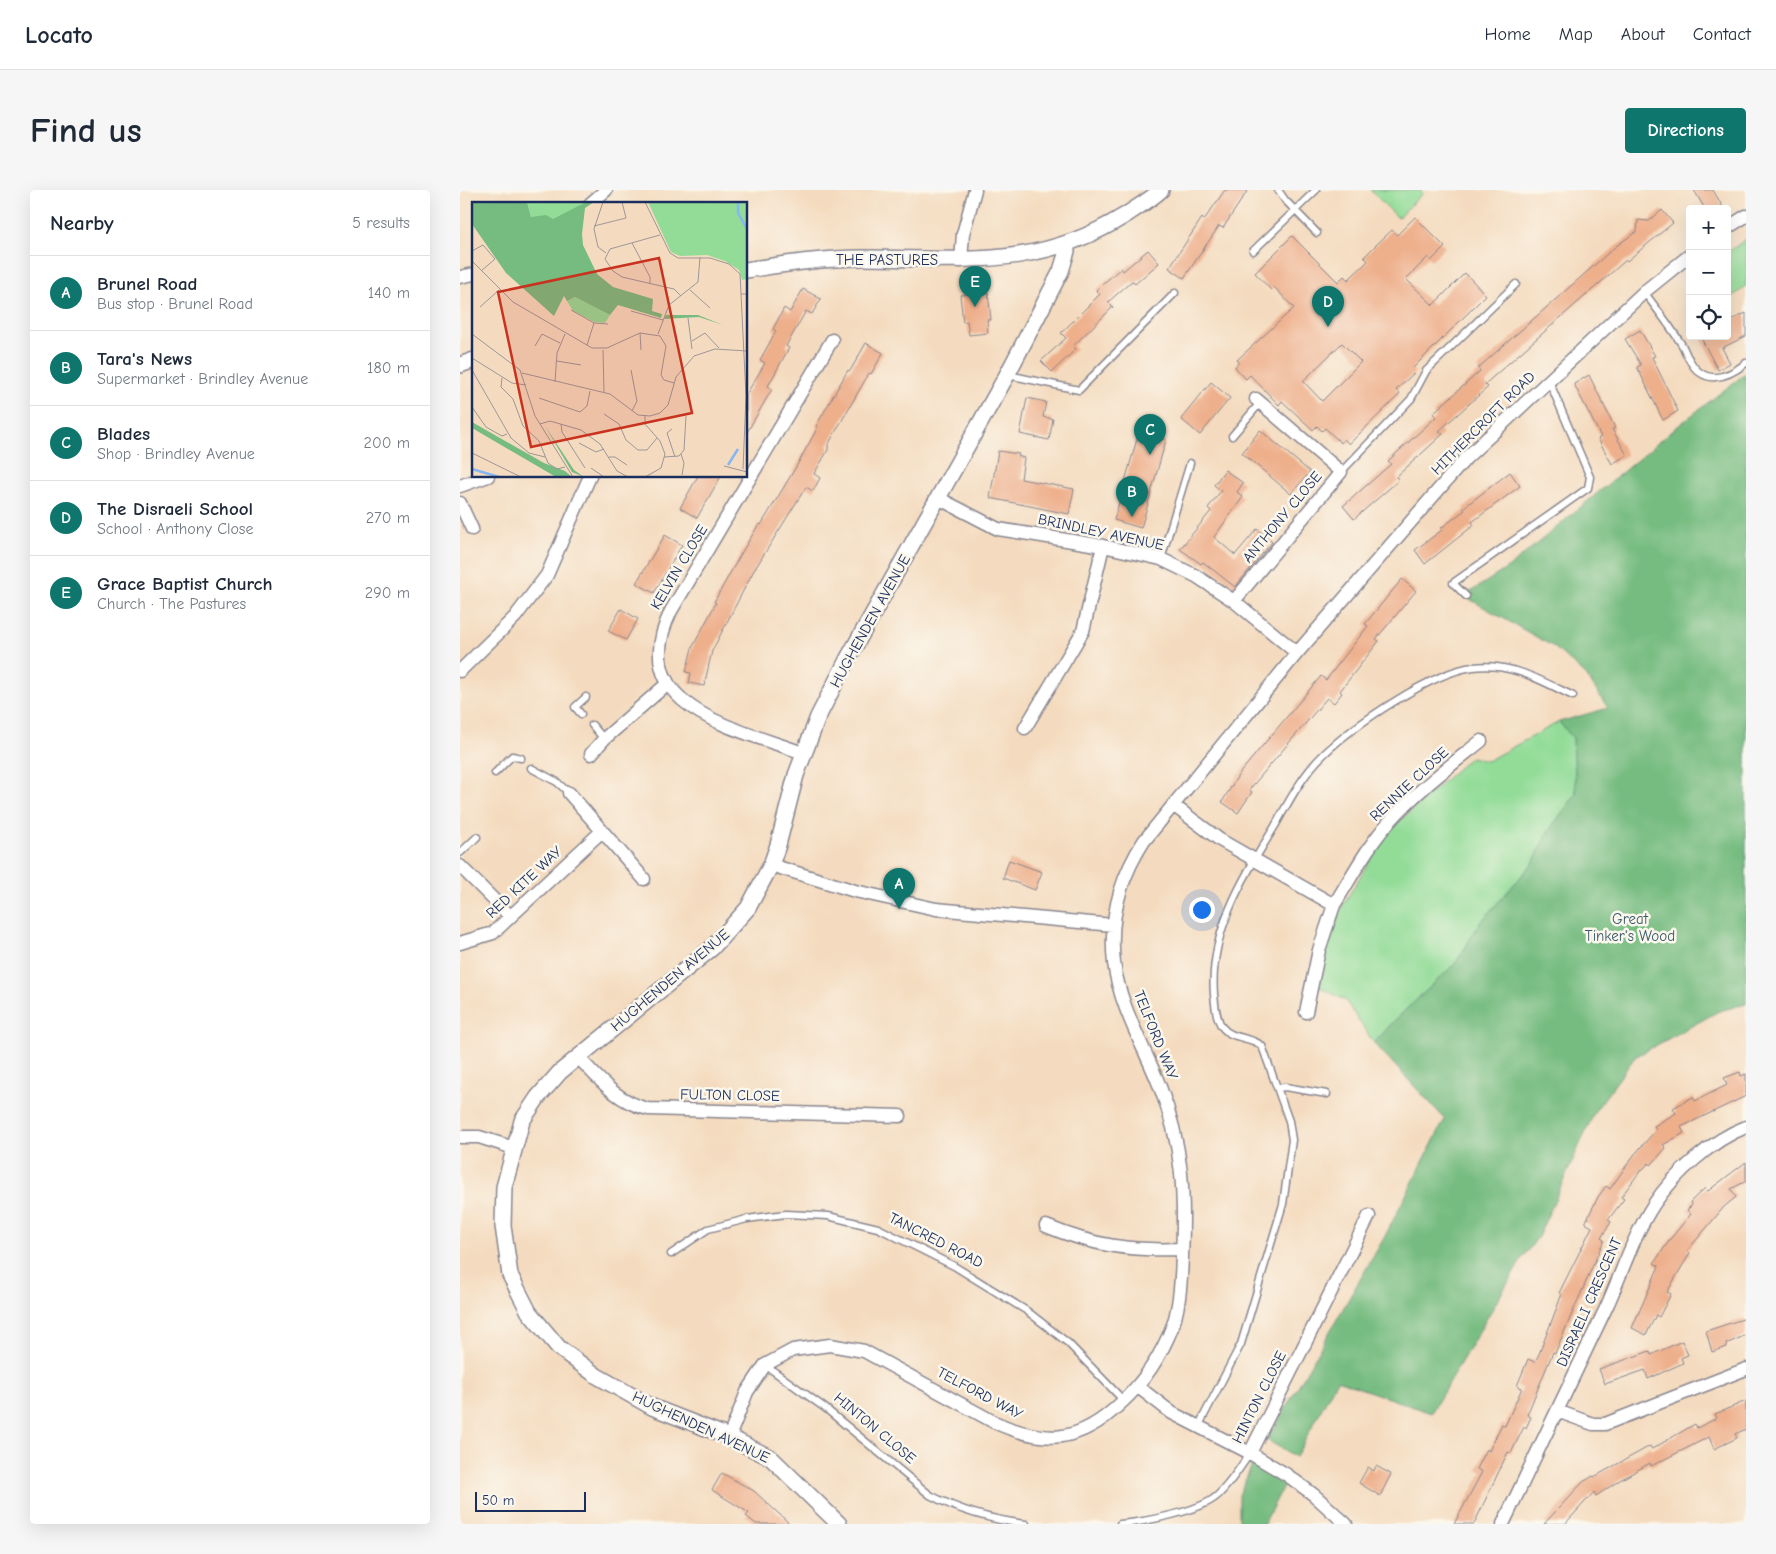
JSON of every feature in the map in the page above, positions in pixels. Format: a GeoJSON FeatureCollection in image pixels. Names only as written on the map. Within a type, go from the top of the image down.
{"type":"FeatureCollection","features":[{"type":"Feature","properties":{"kind":"street"},"geometry":{"type":"LineString","coordinates":[[592,202],[606,190]]}},
{"type":"Feature","properties":{"kind":"street"},"geometry":{"type":"LineString","coordinates":[[960,260],[963,234],[975,190]]}},
{"type":"Feature","properties":{"kind":"street","name":"THE PASTURES"},"geometry":{"type":"LineString","coordinates":[[748,270],[800,262],[861,258],[995,260],[1030,254],[1065,244],[1105,228],[1161,190]]}},
{"type":"Feature","properties":{"kind":"street"},"geometry":{"type":"LineString","coordinates":[[1731,225],[1746,216]]}},
{"type":"Feature","properties":{"kind":"street","name":"HUGHENDEN AVENUE"},"geometry":{"type":"LineString","coordinates":[[839,1524],[771,1458],[729,1437],[652,1407],[597,1376],[560,1348],[528,1312],[510,1274],[503,1226],[504,1187],[522,1121],[538,1097],[560,1072],[712,948],[748,908],[771,865],[803,753],[818,717],[847,660],[1007,375],[1061,271],[1067,251],[1065,244]]}},
{"type":"Feature","properties":{"kind":"street","name":"HITHERCROFT ROAD"},"geometry":{"type":"LineString","coordinates":[[1297,653],[1466,458],[1644,292],[1686,259]]}},
{"type":"Feature","properties":{"kind":"street","name":"KELVIN CLOSE"},"geometry":{"type":"LineString","coordinates":[[803,753],[707,716],[678,698],[667,684],[659,660],[658,645],[662,630],[832,340]]}},
{"type":"Feature","properties":{"kind":"street"},"geometry":{"type":"LineString","coordinates":[[460,365],[472,361]]}},
{"type":"Feature","properties":{"kind":"street","name":"ANTHONY CLOSE"},"geometry":{"type":"LineString","coordinates":[[1234,601],[1341,472],[1258,400]]}},
{"type":"Feature","properties":{"kind":"street"},"geometry":{"type":"LineString","coordinates":[[460,486],[482,478]]}},
{"type":"Feature","properties":{"kind":"street"},"geometry":{"type":"LineString","coordinates":[[460,671],[515,617],[547,575],[589,478]]}},
{"type":"Feature","properties":{"kind":"street","name":"BRINDLEY AVENUE"},"geometry":{"type":"LineString","coordinates":[[938,498],[998,529],[1102,546],[1161,559],[1196,576],[1234,601],[1297,653]]}},
{"type":"Feature","properties":{"kind":"street"},"geometry":{"type":"LineString","coordinates":[[460,502],[472,529]]}},
{"type":"Feature","properties":{"kind":"street"},"geometry":{"type":"LineString","coordinates":[[1025,728],[1083,631],[1102,546]]}},
{"type":"Feature","properties":{"kind":"street","name":"TELFORD WAY"},"geometry":{"type":"LineString","coordinates":[[765,1364],[793,1350],[812,1346],[830,1345],[856,1348],[896,1367],[994,1422],[1017,1432],[1036,1437],[1051,1438],[1083,1431],[1110,1414],[1124,1401],[1152,1367],[1173,1324],[1178,1304],[1182,1249],[1183,1177],[1177,1138],[1160,1087],[1125,1004],[1114,964],[1113,925],[1116,902],[1133,858],[1173,805],[1297,653]]}},
{"type":"Feature","properties":{"kind":"street"},"geometry":{"type":"LineString","coordinates":[[591,754],[604,739],[667,684]]}},
{"type":"Feature","properties":{"kind":"street","name":"RENNIE CLOSE"},"geometry":{"type":"LineString","coordinates":[[1306,1012],[1319,950],[1334,905],[1369,847],[1392,819],[1438,776],[1481,741]]}},
{"type":"Feature","properties":{"kind":"street"},"geometry":{"type":"LineString","coordinates":[[569,793],[644,879]]}},
{"type":"Feature","properties":{"kind":"street"},"geometry":{"type":"LineString","coordinates":[[1173,805],[1220,840],[1334,905]]}},
{"type":"Feature","properties":{"kind":"street","name":"RED KITE WAY"},"geometry":{"type":"LineString","coordinates":[[460,943],[493,933],[602,830]]}},
{"type":"Feature","properties":{"kind":"street"},"geometry":{"type":"LineString","coordinates":[[771,865],[855,891],[936,909],[1113,925]]}},
{"type":"Feature","properties":{"kind":"street"},"geometry":{"type":"LineString","coordinates":[[460,866],[510,916]]}},
{"type":"Feature","properties":{"kind":"street","name":"FULTON CLOSE"},"geometry":{"type":"LineString","coordinates":[[578,1057],[618,1098],[632,1105],[648,1109],[900,1116]]}},
{"type":"Feature","properties":{"kind":"street","name":"DISRAELI CRESCENT"},"geometry":{"type":"LineString","coordinates":[[1503,1524],[1612,1294],[1632,1245],[1655,1203],[1691,1163],[1719,1141],[1746,1127]]}},
{"type":"Feature","properties":{"kind":"street"},"geometry":{"type":"LineString","coordinates":[[460,1137],[479,1138],[514,1148]]}},
{"type":"Feature","properties":{"kind":"street","name":"HINTON CLOSE"},"geometry":{"type":"LineString","coordinates":[[1250,1452],[1369,1216]]}},
{"type":"Feature","properties":{"kind":"street"},"geometry":{"type":"LineString","coordinates":[[1046,1226],[1072,1237],[1110,1247],[1132,1250],[1182,1249]]}},
{"type":"Feature","properties":{"kind":"street"},"geometry":{"type":"LineString","coordinates":[[729,1437],[747,1392],[765,1364]]}},
{"type":"Feature","properties":{"kind":"street"},"geometry":{"type":"LineString","coordinates":[[1557,1411],[1593,1424],[1605,1424],[1746,1369]]}},
{"type":"Feature","properties":{"kind":"street"},"geometry":{"type":"LineString","coordinates":[[1137,1386],[1172,1413],[1250,1452],[1314,1495],[1346,1524]]}},
{"type":"Feature","properties":{"kind":"lane"},"geometry":{"type":"LineString","coordinates":[[1278,190],[1294,210],[1317,233]]}},
{"type":"Feature","properties":{"kind":"lane"},"geometry":{"type":"LineString","coordinates":[[1254,251],[1316,190]]}},
{"type":"Feature","properties":{"kind":"lane"},"geometry":{"type":"LineString","coordinates":[[1341,472],[1411,399],[1426,371],[1516,284]]}},
{"type":"Feature","properties":{"kind":"lane"},"geometry":{"type":"LineString","coordinates":[[1644,292],[1683,346],[1689,360],[1702,374],[1718,379],[1728,376],[1746,363]]}},
{"type":"Feature","properties":{"kind":"lane"},"geometry":{"type":"LineString","coordinates":[[1007,375],[1079,390],[1175,293]]}},
{"type":"Feature","properties":{"kind":"lane"},"geometry":{"type":"LineString","coordinates":[[1466,596],[1453,583],[1588,488],[1590,477],[1549,381]]}},
{"type":"Feature","properties":{"kind":"lane"},"geometry":{"type":"LineString","coordinates":[[1232,436],[1258,400]]}},
{"type":"Feature","properties":{"kind":"lane"},"geometry":{"type":"LineString","coordinates":[[1161,559],[1190,463]]}},
{"type":"Feature","properties":{"kind":"lane"},"geometry":{"type":"LineString","coordinates":[[1198,1427],[1241,1344],[1283,1204],[1292,1140],[1278,1088],[1262,1046],[1258,1042],[1229,1033],[1217,1017],[1215,1003],[1215,965],[1225,921],[1255,860],[1298,788],[1324,754],[1360,726],[1431,681],[1459,669],[1490,666],[1504,667],[1521,671],[1573,696]]}},
{"type":"Feature","properties":{"kind":"lane"},"geometry":{"type":"LineString","coordinates":[[581,714],[575,707],[586,697]]}},
{"type":"Feature","properties":{"kind":"lane"},"geometry":{"type":"LineString","coordinates":[[592,725],[604,739]]}},
{"type":"Feature","properties":{"kind":"lane"},"geometry":{"type":"LineString","coordinates":[[496,773],[512,756],[521,758]]}},
{"type":"Feature","properties":{"kind":"lane"},"geometry":{"type":"LineString","coordinates":[[531,768],[557,782],[569,793]]}},
{"type":"Feature","properties":{"kind":"lane"},"geometry":{"type":"LineString","coordinates":[[460,852],[477,837]]}},
{"type":"Feature","properties":{"kind":"lane"},"geometry":{"type":"LineString","coordinates":[[1278,1088],[1285,1087],[1327,1094]]}},
{"type":"Feature","properties":{"kind":"lane","name":"TANCRED ROAD"},"geometry":{"type":"LineString","coordinates":[[671,1254],[708,1229],[747,1219],[786,1214],[828,1216],[878,1228],[954,1266],[1028,1311],[1068,1343],[1124,1401]]}},
{"type":"Feature","properties":{"kind":"lane","name":"HINTON CLOSE"},"geometry":{"type":"LineString","coordinates":[[765,1364],[826,1408],[930,1495],[949,1505],[974,1514],[1026,1524]]}},
{"type":"Feature","properties":{"kind":"lane","name":"HINTON CLOSE"},"geometry":{"type":"LineString","coordinates":[[1120,1524],[1139,1522],[1200,1506],[1216,1497],[1233,1478],[1250,1452]]}},
{"type":"Feature","properties":{"kind":"green space"},"geometry":{"type":"Polygon","coordinates":[[[1370,190],[1419,190],[1423,193],[1398,218],[1370,190]]]}},
{"type":"Feature","properties":{"kind":"green space"},"geometry":{"type":"Polygon","coordinates":[[[1746,239],[1746,286],[1731,298],[1731,295],[1731,250],[1746,239]]]}},
{"type":"Feature","properties":{"kind":"green space","name":"Great Tinker's Wood"},"geometry":{"type":"Polygon","coordinates":[[[1746,373],[1746,1004],[1719,1011],[1635,1057],[1595,1111],[1538,1237],[1523,1257],[1431,1413],[1337,1380],[1296,1457],[1267,1440],[1384,1238],[1445,1119],[1374,1043],[1397,1018],[1456,963],[1480,923],[1533,863],[1550,829],[1576,794],[1573,738],[1559,722],[1608,708],[1586,675],[1554,647],[1464,596],[1509,567],[1674,429],[1746,373]]]}},
{"type":"Feature","properties":{"kind":"green space"},"geometry":{"type":"Polygon","coordinates":[[[1559,722],[1573,738],[1576,794],[1550,829],[1533,863],[1480,923],[1456,963],[1397,1018],[1374,1043],[1345,1000],[1319,987],[1323,959],[1343,905],[1387,832],[1471,757],[1487,761],[1559,722]]]}},
{"type":"Feature","properties":{"kind":"green space"},"geometry":{"type":"Polygon","coordinates":[[[1252,1465],[1284,1485],[1264,1524],[1239,1524],[1239,1495],[1252,1465]]]}},
{"type":"Feature","properties":{"kind":"building"},"geometry":{"type":"Polygon","coordinates":[[[1225,190],[1248,190],[1223,228],[1219,226],[1184,278],[1169,268],[1202,218],[1204,220],[1225,190]]]}},
{"type":"Feature","properties":{"kind":"building"},"geometry":{"type":"Polygon","coordinates":[[[1694,190],[1713,190],[1722,205],[1703,205],[1694,190]]]}},
{"type":"Feature","properties":{"kind":"building"},"geometry":{"type":"Polygon","coordinates":[[[1662,210],[1673,223],[1626,260],[1485,384],[1488,387],[1439,431],[1443,434],[1396,477],[1399,480],[1354,519],[1343,506],[1391,464],[1388,461],[1436,417],[1433,413],[1480,371],[1478,368],[1615,247],[1637,231],[1638,220],[1649,221],[1662,210]]]}},
{"type":"Feature","properties":{"kind":"building"},"geometry":{"type":"Polygon","coordinates":[[[1415,217],[1445,247],[1431,261],[1428,257],[1406,279],[1433,305],[1465,273],[1486,295],[1412,369],[1415,372],[1396,390],[1400,394],[1349,444],[1344,439],[1341,443],[1325,428],[1322,431],[1317,426],[1313,430],[1282,401],[1279,405],[1250,375],[1246,379],[1235,367],[1239,362],[1237,360],[1294,308],[1274,287],[1271,290],[1255,273],[1292,236],[1338,282],[1344,276],[1348,280],[1368,261],[1364,257],[1392,230],[1397,235],[1415,217]],[[1342,343],[1303,381],[1322,401],[1361,362],[1342,343]]]}},
{"type":"Feature","properties":{"kind":"building"},"geometry":{"type":"Polygon","coordinates":[[[1148,250],[1159,263],[1135,284],[1132,281],[1108,302],[1113,307],[1073,346],[1076,349],[1052,372],[1041,361],[1066,338],[1061,333],[1100,294],[1096,290],[1121,268],[1123,271],[1148,250]]]}},
{"type":"Feature","properties":{"kind":"building"},"geometry":{"type":"Polygon","coordinates":[[[803,289],[821,299],[812,314],[806,311],[786,346],[789,348],[768,386],[772,389],[748,431],[748,392],[765,363],[760,360],[776,331],[773,329],[784,308],[790,312],[803,289]]]}},
{"type":"Feature","properties":{"kind":"building"},"geometry":{"type":"Polygon","coordinates":[[[988,292],[991,320],[987,320],[988,333],[969,335],[967,321],[963,322],[960,295],[988,292]]]}},
{"type":"Feature","properties":{"kind":"building"},"geometry":{"type":"Polygon","coordinates":[[[1746,313],[1746,336],[1722,348],[1730,363],[1718,370],[1702,340],[1731,340],[1731,320],[1746,313]]]}},
{"type":"Feature","properties":{"kind":"building"},"geometry":{"type":"Polygon","coordinates":[[[1640,330],[1655,356],[1652,357],[1678,411],[1663,420],[1637,367],[1641,365],[1625,339],[1640,330]]]}},
{"type":"Feature","properties":{"kind":"building"},"geometry":{"type":"Polygon","coordinates":[[[866,343],[883,353],[871,374],[869,373],[828,445],[828,450],[814,474],[820,478],[813,491],[806,487],[753,572],[712,651],[704,686],[689,683],[691,673],[686,672],[692,648],[716,603],[714,602],[759,524],[761,525],[796,467],[818,427],[816,426],[866,343]]]}},
{"type":"Feature","properties":{"kind":"building"},"geometry":{"type":"Polygon","coordinates":[[[1589,375],[1615,428],[1612,429],[1627,455],[1612,464],[1598,439],[1601,437],[1574,384],[1589,375]]]}},
{"type":"Feature","properties":{"kind":"building"},"geometry":{"type":"Polygon","coordinates":[[[1211,382],[1230,398],[1200,435],[1181,419],[1211,382]]]}},
{"type":"Feature","properties":{"kind":"building"},"geometry":{"type":"Polygon","coordinates":[[[1027,398],[1046,402],[1043,417],[1053,419],[1049,440],[1020,434],[1027,398]]]}},
{"type":"Feature","properties":{"kind":"building"},"geometry":{"type":"Polygon","coordinates":[[[1260,430],[1310,472],[1291,494],[1242,453],[1260,430]]]}},
{"type":"Feature","properties":{"kind":"building"},"geometry":{"type":"Polygon","coordinates":[[[1139,432],[1166,440],[1141,528],[1114,520],[1139,432]]]}},
{"type":"Feature","properties":{"kind":"building"},"geometry":{"type":"Polygon","coordinates":[[[998,451],[1019,454],[1018,456],[1024,458],[1021,479],[1074,489],[1069,514],[990,498],[998,451]]]}},
{"type":"Feature","properties":{"kind":"building"},"geometry":{"type":"Polygon","coordinates":[[[1225,470],[1243,483],[1237,492],[1243,497],[1214,537],[1235,555],[1257,529],[1272,542],[1235,587],[1203,562],[1201,564],[1180,549],[1211,511],[1208,508],[1221,491],[1214,485],[1225,470]]]}},
{"type":"Feature","properties":{"kind":"building"},"geometry":{"type":"Polygon","coordinates":[[[1510,472],[1520,486],[1472,522],[1474,525],[1425,564],[1415,550],[1465,510],[1463,508],[1510,472]]]}},
{"type":"Feature","properties":{"kind":"building"},"geometry":{"type":"Polygon","coordinates":[[[697,478],[720,478],[697,518],[680,508],[697,478]]]}},
{"type":"Feature","properties":{"kind":"building"},"geometry":{"type":"Polygon","coordinates":[[[665,535],[682,545],[654,593],[636,583],[665,535]]]}},
{"type":"Feature","properties":{"kind":"building"},"geometry":{"type":"Polygon","coordinates":[[[1402,579],[1416,591],[1376,639],[1379,641],[1340,691],[1342,693],[1334,703],[1327,698],[1249,790],[1252,792],[1238,813],[1222,802],[1239,774],[1321,676],[1326,680],[1368,626],[1365,624],[1402,579]]]}},
{"type":"Feature","properties":{"kind":"building"},"geometry":{"type":"Polygon","coordinates":[[[621,609],[638,619],[626,640],[608,631],[621,609]]]}},
{"type":"Feature","properties":{"kind":"building"},"geometry":{"type":"Polygon","coordinates":[[[1009,860],[1042,872],[1035,890],[1003,878],[1009,860]]]}},
{"type":"Feature","properties":{"kind":"building"},"geometry":{"type":"Polygon","coordinates":[[[1740,1072],[1741,1076],[1746,1074],[1746,1096],[1681,1127],[1684,1133],[1663,1145],[1666,1148],[1651,1165],[1649,1163],[1638,1174],[1621,1197],[1624,1199],[1608,1220],[1611,1222],[1601,1238],[1604,1240],[1555,1353],[1553,1352],[1527,1415],[1531,1417],[1526,1428],[1524,1427],[1511,1453],[1508,1452],[1474,1524],[1454,1524],[1482,1472],[1477,1469],[1487,1449],[1489,1451],[1502,1424],[1505,1426],[1522,1388],[1517,1386],[1528,1359],[1535,1362],[1539,1354],[1562,1294],[1559,1293],[1592,1227],[1585,1223],[1598,1197],[1606,1186],[1610,1189],[1634,1155],[1656,1130],[1654,1126],[1676,1113],[1673,1108],[1693,1097],[1695,1101],[1727,1085],[1724,1078],[1740,1072]]]}},
{"type":"Feature","properties":{"kind":"building"},"geometry":{"type":"Polygon","coordinates":[[[1746,1162],[1746,1181],[1731,1189],[1736,1197],[1724,1207],[1687,1251],[1690,1253],[1667,1292],[1671,1294],[1659,1317],[1656,1315],[1646,1335],[1632,1328],[1659,1266],[1654,1263],[1691,1214],[1687,1210],[1692,1205],[1690,1202],[1705,1188],[1708,1191],[1746,1162]]]}},
{"type":"Feature","properties":{"kind":"building"},"geometry":{"type":"Polygon","coordinates":[[[1746,1318],[1746,1335],[1726,1344],[1727,1347],[1712,1352],[1706,1331],[1746,1318]]]}},
{"type":"Feature","properties":{"kind":"building"},"geometry":{"type":"Polygon","coordinates":[[[1682,1341],[1688,1355],[1681,1358],[1683,1363],[1648,1379],[1645,1370],[1605,1384],[1599,1369],[1650,1351],[1651,1355],[1682,1341]]]}},
{"type":"Feature","properties":{"kind":"building"},"geometry":{"type":"Polygon","coordinates":[[[1746,1401],[1746,1429],[1735,1434],[1737,1438],[1714,1449],[1709,1437],[1651,1466],[1650,1463],[1596,1496],[1594,1492],[1565,1524],[1544,1524],[1583,1482],[1650,1446],[1652,1449],[1695,1424],[1697,1428],[1717,1418],[1715,1414],[1746,1401]]]}},
{"type":"Feature","properties":{"kind":"building"},"geometry":{"type":"Polygon","coordinates":[[[1376,1466],[1391,1474],[1380,1496],[1359,1483],[1368,1467],[1374,1471],[1376,1466]]]}},
{"type":"Feature","properties":{"kind":"building"},"geometry":{"type":"Polygon","coordinates":[[[722,1473],[754,1491],[790,1524],[756,1524],[746,1516],[749,1513],[712,1490],[722,1473]]]}},
{"type":"Feature","properties":{"kind":"place","name":"Grace Baptist Church"},"geometry":{"type":"Point","coordinates":[975,307]}},
{"type":"Feature","properties":{"kind":"place","name":"The Disraeli School"},"geometry":{"type":"Point","coordinates":[1328,327]}},
{"type":"Feature","properties":{"kind":"place","name":"Blades"},"geometry":{"type":"Point","coordinates":[1150,455]}},
{"type":"Feature","properties":{"kind":"place","name":"Tara's News"},"geometry":{"type":"Point","coordinates":[1132,517]}},
{"type":"Feature","properties":{"kind":"place","name":"Brunel Road"},"geometry":{"type":"Point","coordinates":[899,909]}}]}
